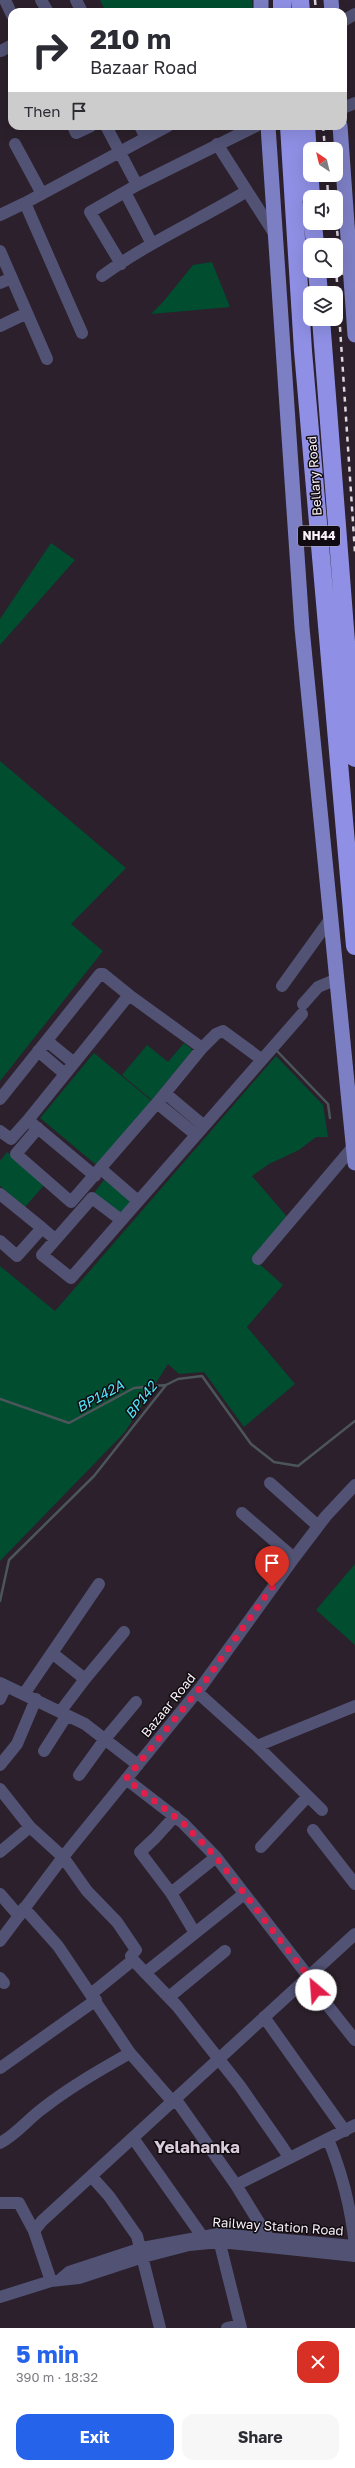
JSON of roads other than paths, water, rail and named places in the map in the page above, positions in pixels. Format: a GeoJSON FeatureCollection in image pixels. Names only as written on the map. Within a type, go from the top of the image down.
{"type":"FeatureCollection","features":[{"type":"Feature","properties":{"kind":"highway","name":"Bellary Road"},"geometry":{"type":"LineString","coordinates":[[289,130],[303,351],[355,946]]}},
{"type":"Feature","properties":{"kind":"highway"},"geometry":{"type":"LineString","coordinates":[[306,130],[311,190]]}},
{"type":"Feature","properties":{"kind":"highway","name":"Bellary Road"},"geometry":{"type":"LineString","coordinates":[[322,326],[355,758]]}},
{"type":"Feature","properties":{"kind":"main road"},"geometry":{"type":"LineString","coordinates":[[268,130],[274,233],[302,628],[354,1155]]}},
{"type":"Feature","properties":{"kind":"main road"},"geometry":{"type":"LineString","coordinates":[[340,130],[355,335]]}},
{"type":"Feature","properties":{"kind":"street"},"geometry":{"type":"LineString","coordinates":[[108,130],[137,186]]}},
{"type":"Feature","properties":{"kind":"street"},"geometry":{"type":"LineString","coordinates":[[142,130],[146,138]]}},
{"type":"Feature","properties":{"kind":"street"},"geometry":{"type":"LineString","coordinates":[[2,210],[25,204],[161,130]]}},
{"type":"Feature","properties":{"kind":"street"},"geometry":{"type":"LineString","coordinates":[[121,264],[90,212],[216,144],[247,130]]}},
{"type":"Feature","properties":{"kind":"street"},"geometry":{"type":"LineString","coordinates":[[15,144],[42,194]]}},
{"type":"Feature","properties":{"kind":"street"},"geometry":{"type":"LineString","coordinates":[[216,144],[274,233]]}},
{"type":"Feature","properties":{"kind":"street"},"geometry":{"type":"LineString","coordinates":[[102,276],[152,244],[247,191]]}},
{"type":"Feature","properties":{"kind":"street"},"geometry":{"type":"LineString","coordinates":[[125,192],[152,244]]}},
{"type":"Feature","properties":{"kind":"street"},"geometry":{"type":"LineString","coordinates":[[25,204],[82,333]]}},
{"type":"Feature","properties":{"kind":"street"},"geometry":{"type":"LineString","coordinates":[[0,251],[47,359]]}},
{"type":"Feature","properties":{"kind":"street"},"geometry":{"type":"LineString","coordinates":[[0,283],[12,278]]}},
{"type":"Feature","properties":{"kind":"street"},"geometry":{"type":"LineString","coordinates":[[0,326],[27,314]]}},
{"type":"Feature","properties":{"kind":"street"},"geometry":{"type":"LineString","coordinates":[[282,986],[331,918]]}},
{"type":"Feature","properties":{"kind":"street"},"geometry":{"type":"LineString","coordinates":[[0,1099],[101,973],[202,1048]]}},
{"type":"Feature","properties":{"kind":"street"},"geometry":{"type":"LineString","coordinates":[[121,1220],[92,1198],[42,1255],[70,1278],[121,1220],[303,1009],[317,995],[337,982]]}},
{"type":"Feature","properties":{"kind":"street"},"geometry":{"type":"LineString","coordinates":[[303,1009],[318,987],[337,982]]}},
{"type":"Feature","properties":{"kind":"street"},"geometry":{"type":"LineString","coordinates":[[129,995],[65,1074],[16,1154],[70,1202],[73,1202],[202,1048],[216,1034],[223,1031],[260,1058]]}},
{"type":"Feature","properties":{"kind":"street"},"geometry":{"type":"LineString","coordinates":[[47,1041],[74,1063]]}},
{"type":"Feature","properties":{"kind":"street"},"geometry":{"type":"LineString","coordinates":[[38,1051],[65,1074]]}},
{"type":"Feature","properties":{"kind":"street"},"geometry":{"type":"LineString","coordinates":[[165,1093],[199,1129]]}},
{"type":"Feature","properties":{"kind":"street"},"geometry":{"type":"LineString","coordinates":[[157,1102],[199,1129]]}},
{"type":"Feature","properties":{"kind":"street"},"geometry":{"type":"LineString","coordinates":[[0,1131],[11,1139],[33,1124]]}},
{"type":"Feature","properties":{"kind":"street"},"geometry":{"type":"LineString","coordinates":[[33,1124],[98,1173],[138,1200]]}},
{"type":"Feature","properties":{"kind":"street"},"geometry":{"type":"LineString","coordinates":[[258,1259],[354,1155]]}},
{"type":"Feature","properties":{"kind":"street"},"geometry":{"type":"LineString","coordinates":[[0,1194],[56,1239]]}},
{"type":"Feature","properties":{"kind":"street"},"geometry":{"type":"LineString","coordinates":[[0,1241],[17,1256],[42,1228]]}},
{"type":"Feature","properties":{"kind":"street"},"geometry":{"type":"LineString","coordinates":[[270,1483],[318,1526]]}},
{"type":"Feature","properties":{"kind":"street","name":"Bazaar Road"},"geometry":{"type":"LineString","coordinates":[[0,1941],[63,1857],[197,1692],[318,1526],[355,1485]]}},
{"type":"Feature","properties":{"kind":"street"},"geometry":{"type":"LineString","coordinates":[[242,1513],[294,1558]]}},
{"type":"Feature","properties":{"kind":"street"},"geometry":{"type":"LineString","coordinates":[[0,1766],[17,1744],[30,1696],[52,1653],[98,1584]]}},
{"type":"Feature","properties":{"kind":"street"},"geometry":{"type":"LineString","coordinates":[[44,1751],[63,1713],[85,1679],[124,1632]]}},
{"type":"Feature","properties":{"kind":"street"},"geometry":{"type":"LineString","coordinates":[[52,1653],[85,1679]]}},
{"type":"Feature","properties":{"kind":"street"},"geometry":{"type":"LineString","coordinates":[[0,1699],[3,1685],[30,1696],[85,1724],[138,1765]]}},
{"type":"Feature","properties":{"kind":"street"},"geometry":{"type":"LineString","coordinates":[[197,1692],[257,1746],[322,1810]]}},
{"type":"Feature","properties":{"kind":"street"},"geometry":{"type":"LineString","coordinates":[[79,1775],[105,1739],[136,1702]]}},
{"type":"Feature","properties":{"kind":"street"},"geometry":{"type":"LineString","coordinates":[[257,1746],[355,1706]]}},
{"type":"Feature","properties":{"kind":"street"},"geometry":{"type":"LineString","coordinates":[[126,1779],[175,1816],[216,1857],[355,2040]]}},
{"type":"Feature","properties":{"kind":"street"},"geometry":{"type":"LineString","coordinates":[[0,1789],[30,1827],[63,1857],[87,1891],[117,1922],[136,1950],[131,1956],[133,1960],[169,1997],[220,2060],[287,2154],[286,2159]]}},
{"type":"Feature","properties":{"kind":"street"},"geometry":{"type":"LineString","coordinates":[[261,1847],[308,1796]]}},
{"type":"Feature","properties":{"kind":"street"},"geometry":{"type":"LineString","coordinates":[[175,1816],[156,1838],[140,1852],[171,1893],[195,1933]]}},
{"type":"Feature","properties":{"kind":"street"},"geometry":{"type":"LineString","coordinates":[[0,1852],[30,1827]]}},
{"type":"Feature","properties":{"kind":"street"},"geometry":{"type":"LineString","coordinates":[[313,1830],[355,1884]]}},
{"type":"Feature","properties":{"kind":"street"},"geometry":{"type":"LineString","coordinates":[[171,1893],[216,1857]]}},
{"type":"Feature","properties":{"kind":"street"},"geometry":{"type":"LineString","coordinates":[[0,1894],[22,1912],[58,1946],[130,2052],[172,2101],[179,2104],[236,2185],[268,2242]]}},
{"type":"Feature","properties":{"kind":"street"},"geometry":{"type":"LineString","coordinates":[[145,1973],[244,1894]]}},
{"type":"Feature","properties":{"kind":"street"},"geometry":{"type":"LineString","coordinates":[[34,2231],[172,2101],[220,2060],[264,2017],[355,1934]]}},
{"type":"Feature","properties":{"kind":"street"},"geometry":{"type":"LineString","coordinates":[[169,1997],[225,1950]]}},
{"type":"Feature","properties":{"kind":"street"},"geometry":{"type":"LineString","coordinates":[[0,2068],[93,1997],[133,1960]]}},
{"type":"Feature","properties":{"kind":"street"},"geometry":{"type":"LineString","coordinates":[[236,2185],[350,2128],[264,2017]]}},
{"type":"Feature","properties":{"kind":"street"},"geometry":{"type":"LineString","coordinates":[[0,2143],[15,2135],[40,2110],[61,2094],[130,2052]]}},
{"type":"Feature","properties":{"kind":"street"},"geometry":{"type":"LineString","coordinates":[[133,2138],[203,2240]]}},
{"type":"Feature","properties":{"kind":"street"},"geometry":{"type":"LineString","coordinates":[[328,2140],[344,2178],[351,2212],[355,2246]]}},
{"type":"Feature","properties":{"kind":"street"},"geometry":{"type":"LineString","coordinates":[[92,2177],[124,2216],[137,2236],[160,2328]]}},
{"type":"Feature","properties":{"kind":"street"},"geometry":{"type":"LineString","coordinates":[[0,2203],[19,2202],[56,2280]]}},
{"type":"Feature","properties":{"kind":"street"},"geometry":{"type":"LineString","coordinates":[[219,2238],[240,2326],[227,2328]]}},
{"type":"Feature","properties":{"kind":"street","name":"Railway Station Road"},"geometry":{"type":"LineString","coordinates":[[0,2297],[56,2280],[69,2272],[142,2252],[203,2240],[219,2238],[355,2246]]}},
{"type":"Feature","properties":{"kind":"street","name":"Railway Station Road"},"geometry":{"type":"LineString","coordinates":[[268,2242],[355,2256]]}},
{"type":"Feature","properties":{"kind":"waterway"},"geometry":{"type":"LineString","coordinates":[[277,1051],[328,1104],[330,1118]]}},
{"type":"Feature","properties":{"kind":"waterway","name":"BP142"},"geometry":{"type":"LineString","coordinates":[[0,1601],[9,1560],[94,1476],[166,1385],[178,1379],[202,1376],[251,1444],[274,1462],[298,1466],[355,1421]]}},
{"type":"Feature","properties":{"kind":"waterway","name":"BP142A"},"geometry":{"type":"LineString","coordinates":[[0,1399],[69,1423],[134,1388],[166,1385]]}},
{"type":"Feature","properties":{"kind":"railway"},"geometry":{"type":"LineString","coordinates":[[315,0],[316,8]]}},
{"type":"Feature","properties":{"kind":"railway"},"geometry":{"type":"LineString","coordinates":[[323,130],[324,142]]}},
{"type":"Feature","properties":{"kind":"railway"},"geometry":{"type":"LineString","coordinates":[[327,182],[328,190]]}},
{"type":"Feature","properties":{"kind":"railway"},"geometry":{"type":"LineString","coordinates":[[337,230],[338,238]]}},
{"type":"Feature","properties":{"kind":"railway"},"geometry":{"type":"LineString","coordinates":[[337,278],[355,553]]}},
{"type":"Feature","properties":{"kind":"district","name":"Yelahanka"},"geometry":{"type":"Point","coordinates":[197,2147]}}]}
